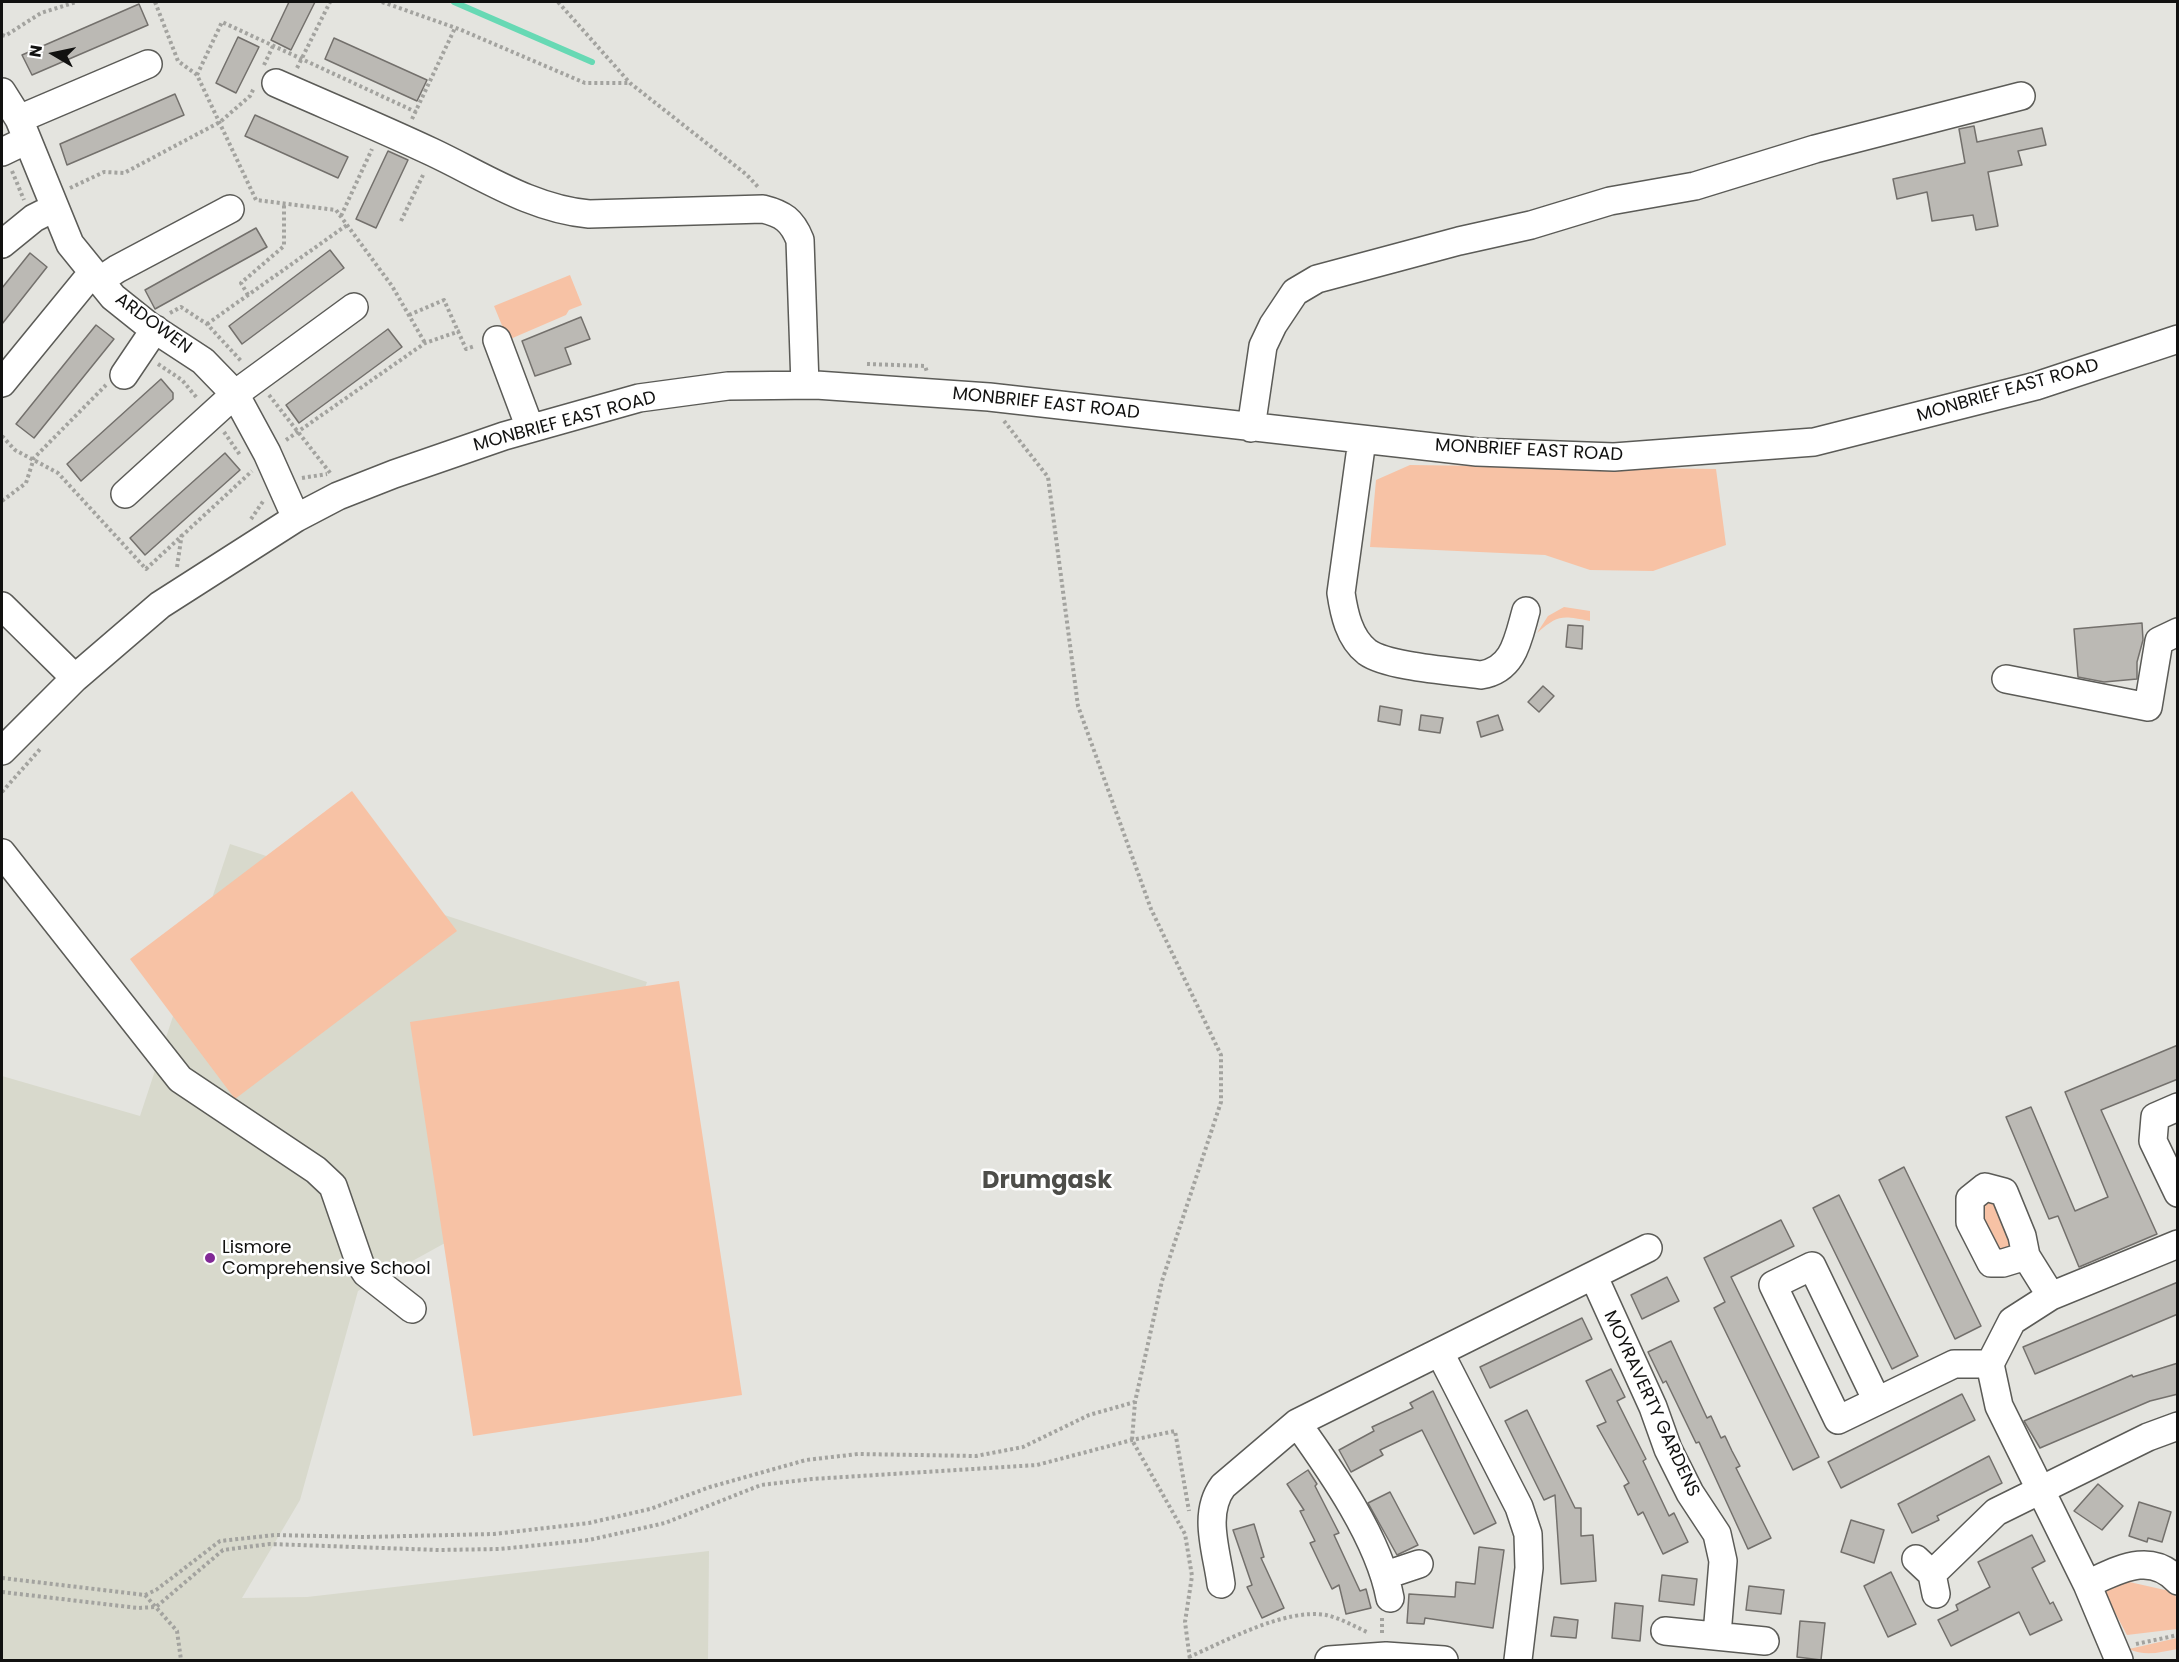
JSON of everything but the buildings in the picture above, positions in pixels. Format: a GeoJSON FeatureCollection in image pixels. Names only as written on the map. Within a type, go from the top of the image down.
{"type":"FeatureCollection","features":[{"type":"Feature","properties":{"kind":"street"},"geometry":{"type":"LineString","coordinates":[[2,152],[23,130],[148,64]]}},
{"type":"Feature","properties":{"kind":"street"},"geometry":{"type":"LineString","coordinates":[[269,83],[392,134],[536,203],[568,212],[589,214],[763,209],[780,213],[794,224],[800,240],[805,385]]}},
{"type":"Feature","properties":{"kind":"street","name":"ARDOWEN"},"geometry":{"type":"LineString","coordinates":[[2,92],[23,130],[70,244],[95,277],[114,297],[155,329],[203,361],[235,394],[258,459],[296,518]]}},
{"type":"Feature","properties":{"kind":"street"},"geometry":{"type":"LineString","coordinates":[[1251,428],[1263,346],[1285,303],[1303,285],[1317,279],[1531,225],[1610,201],[1695,186],[1815,149],[2021,96]]}},
{"type":"Feature","properties":{"kind":"street"},"geometry":{"type":"LineString","coordinates":[[2,244],[52,202]]}},
{"type":"Feature","properties":{"kind":"street"},"geometry":{"type":"LineString","coordinates":[[2,383],[95,277],[117,269],[230,209]]}},
{"type":"Feature","properties":{"kind":"street"},"geometry":{"type":"LineString","coordinates":[[125,494],[235,394],[354,307]]}},
{"type":"Feature","properties":{"kind":"street"},"geometry":{"type":"LineString","coordinates":[[131,364],[155,329]]}},
{"type":"Feature","properties":{"kind":"street","name":"MONBRIEF EAST ROAD"},"geometry":{"type":"LineString","coordinates":[[2,751],[75,678],[160,605],[296,518],[338,496],[394,474],[530,428],[639,398],[728,386],[805,385],[988,397],[1477,452],[1614,457],[1814,442],[2036,386],[2178,339]]}},
{"type":"Feature","properties":{"kind":"street"},"geometry":{"type":"LineString","coordinates":[[497,340],[530,428]]}},
{"type":"Feature","properties":{"kind":"street"},"geometry":{"type":"LineString","coordinates":[[1362,440],[1341,593],[1344,616],[1355,638],[1366,651],[1387,661],[1481,675],[1495,673],[1510,659],[1526,611]]}},
{"type":"Feature","properties":{"kind":"street"},"geometry":{"type":"LineString","coordinates":[[2,606],[75,678]]}},
{"type":"Feature","properties":{"kind":"street"},"geometry":{"type":"LineString","coordinates":[[2006,680],[2148,707],[2159,641],[2178,632]]}},
{"type":"Feature","properties":{"kind":"street"},"geometry":{"type":"LineString","coordinates":[[2,853],[180,1079],[315,1170],[333,1186],[360,1264],[366,1273],[412,1309]]}},
{"type":"Feature","properties":{"kind":"street"},"geometry":{"type":"LineString","coordinates":[[2178,1107],[2155,1117],[2153,1141],[2178,1193]]}},
{"type":"Feature","properties":{"kind":"street"},"geometry":{"type":"LineString","coordinates":[[2117,1655],[2086,1584],[1999,1406],[1990,1364],[2012,1321],[2051,1296],[2178,1244]]}},
{"type":"Feature","properties":{"kind":"street"},"geometry":{"type":"LineString","coordinates":[[1221,1584],[1211,1513],[1214,1497],[1223,1486],[1297,1423],[1594,1277],[1648,1248]]}},
{"type":"Feature","properties":{"kind":"street"},"geometry":{"type":"LineString","coordinates":[[2026,1256],[2051,1296]]}},
{"type":"Feature","properties":{"kind":"street"},"geometry":{"type":"LineString","coordinates":[[1877,1401],[1812,1266],[1773,1285],[1838,1420],[1954,1364],[1990,1364]]}},
{"type":"Feature","properties":{"kind":"street","name":"MOYRAVERTY GARDENS"},"geometry":{"type":"LineString","coordinates":[[1594,1277],[1653,1407],[1668,1449],[1690,1494],[1717,1534],[1724,1561],[1717,1635]]}},
{"type":"Feature","properties":{"kind":"street"},"geometry":{"type":"LineString","coordinates":[[1440,1353],[1520,1507],[1528,1534],[1529,1568],[1518,1660]]}},
{"type":"Feature","properties":{"kind":"street"},"geometry":{"type":"LineString","coordinates":[[1297,1423],[1338,1480],[1388,1587],[1419,1564]]}},
{"type":"Feature","properties":{"kind":"street"},"geometry":{"type":"LineString","coordinates":[[1928,1576],[1996,1512],[2148,1437],[2178,1426]]}},
{"type":"Feature","properties":{"kind":"street"},"geometry":{"type":"LineString","coordinates":[[2086,1584],[2137,1563],[2170,1572],[2178,1581]]}},
{"type":"Feature","properties":{"kind":"street"},"geometry":{"type":"LineString","coordinates":[[1665,1630],[1765,1641]]}},
{"type":"Feature","properties":{"kind":"street"},"geometry":{"type":"LineString","coordinates":[[1329,1660],[1386,1656],[1444,1660]]}},
{"type":"Feature","properties":{"kind":"path"},"geometry":{"type":"LineString","coordinates":[[2,35],[5,36],[41,13],[76,2]]}},
{"type":"Feature","properties":{"kind":"path"},"geometry":{"type":"LineString","coordinates":[[155,2],[178,61],[197,75],[256,200],[336,210],[392,286],[425,343]]}},
{"type":"Feature","properties":{"kind":"path"},"geometry":{"type":"LineString","coordinates":[[52,202],[104,172],[124,173],[220,122],[250,96],[301,59],[330,2]]}},
{"type":"Feature","properties":{"kind":"path"},"geometry":{"type":"LineString","coordinates":[[382,2],[455,27],[585,83],[630,83]]}},
{"type":"Feature","properties":{"kind":"path"},"geometry":{"type":"LineString","coordinates":[[558,2],[630,83],[747,175],[780,213]]}},
{"type":"Feature","properties":{"kind":"path"},"geometry":{"type":"LineString","coordinates":[[197,75],[222,22],[416,112]]}},
{"type":"Feature","properties":{"kind":"path"},"geometry":{"type":"LineString","coordinates":[[340,216],[392,134],[416,112],[455,27]]}},
{"type":"Feature","properties":{"kind":"path"},"geometry":{"type":"LineString","coordinates":[[269,83],[273,46]]}},
{"type":"Feature","properties":{"kind":"path"},"geometry":{"type":"LineString","coordinates":[[400,221],[433,153]]}},
{"type":"Feature","properties":{"kind":"path"},"geometry":{"type":"LineString","coordinates":[[248,295],[242,283],[284,246],[284,203]]}},
{"type":"Feature","properties":{"kind":"path"},"geometry":{"type":"LineString","coordinates":[[207,324],[347,225]]}},
{"type":"Feature","properties":{"kind":"path"},"geometry":{"type":"LineString","coordinates":[[409,315],[444,300],[460,331],[466,349],[497,340]]}},
{"type":"Feature","properties":{"kind":"path"},"geometry":{"type":"LineString","coordinates":[[256,480],[258,459],[425,343],[460,331]]}},
{"type":"Feature","properties":{"kind":"path"},"geometry":{"type":"LineString","coordinates":[[2,501],[26,483],[34,458],[114,376],[131,364],[182,380],[213,415],[231,446],[258,459]]}},
{"type":"Feature","properties":{"kind":"path"},"geometry":{"type":"LineString","coordinates":[[988,397],[1048,477],[1059,543],[1078,706],[1151,909],[1221,1055],[1221,1102],[1162,1281],[1135,1402],[1132,1440],[1185,1534],[1192,1576]]}},
{"type":"Feature","properties":{"kind":"path"},"geometry":{"type":"LineString","coordinates":[[260,490],[264,500]]}},
{"type":"Feature","properties":{"kind":"path"},"geometry":{"type":"LineString","coordinates":[[176,570],[182,533]]}},
{"type":"Feature","properties":{"kind":"path"},"geometry":{"type":"LineString","coordinates":[[2,1578],[145,1595],[156,1590],[220,1541],[275,1535],[437,1537],[494,1534],[589,1523],[650,1509],[710,1487],[806,1460],[858,1454],[976,1456],[1023,1447],[1089,1415],[1135,1402]]}},
{"type":"Feature","properties":{"kind":"path"},"geometry":{"type":"LineString","coordinates":[[2,1592],[138,1608],[156,1607],[222,1550],[270,1544],[439,1550],[500,1549],[589,1540],[665,1522],[761,1485],[812,1479],[1036,1465],[1175,1431],[1190,1513]]}},
{"type":"Feature","properties":{"kind":"path"},"geometry":{"type":"LineString","coordinates":[[1195,1566],[1185,1622],[1189,1659],[1264,1625],[1308,1614],[1327,1615],[1377,1638]]}},
{"type":"Feature","properties":{"kind":"path"},"geometry":{"type":"LineString","coordinates":[[145,1595],[177,1631],[180,1660]]}},
{"type":"Feature","properties":{"kind":"path"},"geometry":{"type":"LineString","coordinates":[[2117,1655],[2178,1635]]}},
{"type":"Feature","properties":{"kind":"shaded area"},"geometry":{"type":"Polygon","coordinates":[[[570,275],[582,305],[569,310],[566,315],[508,340],[494,306],[570,275]]]}},
{"type":"Feature","properties":{"kind":"shaded area"},"geometry":{"type":"Polygon","coordinates":[[[1410,465],[1716,469],[1726,545],[1653,571],[1590,570],[1545,555],[1370,547],[1376,480],[1410,465]]]}},
{"type":"Feature","properties":{"kind":"shaded area"},"geometry":{"type":"Polygon","coordinates":[[[1564,607],[1590,611],[1590,621],[1561,618],[1551,622],[1537,633],[1548,616],[1564,607]]]}},
{"type":"Feature","properties":{"kind":"shaded area"},"geometry":{"type":"Polygon","coordinates":[[[352,791],[457,931],[235,1099],[130,959],[352,791]]]}},
{"type":"Feature","properties":{"kind":"shaded area","name":"Lismore Comprehensive School"},"geometry":{"type":"Polygon","coordinates":[[[230,844],[647,982],[554,1273],[445,1243],[358,1291],[300,1500],[242,1598],[307,1597],[709,1551],[708,1660],[2,1660],[2,1076],[140,1116],[230,844]]]}},
{"type":"Feature","properties":{"kind":"shaded area"},"geometry":{"type":"Polygon","coordinates":[[[679,981],[742,1395],[473,1436],[410,1022],[679,981]]]}},
{"type":"Feature","properties":{"kind":"shaded area"},"geometry":{"type":"Polygon","coordinates":[[[1983,1199],[1992,1200],[2005,1221],[2010,1245],[2004,1250],[1994,1248],[1984,1233],[1983,1199]]]}},
{"type":"Feature","properties":{"kind":"shaded area"},"geometry":{"type":"Polygon","coordinates":[[[2125,1581],[2165,1590],[2167,1587],[2177,1598],[2177,1629],[2127,1635],[2105,1594],[2112,1584],[2125,1581]]]}},
{"type":"Feature","properties":{"kind":"shaded area"},"geometry":{"type":"Polygon","coordinates":[[[2177,1638],[2177,1649],[2147,1653],[2129,1649],[2177,1638]]]}},
{"type":"Feature","properties":{"kind":"waterway"},"geometry":{"type":"LineString","coordinates":[[454,2],[592,62]]}},
{"type":"Feature","properties":{"kind":"place","name":"Lismore Comprehensive School"},"geometry":{"type":"Point","coordinates":[210,1258]}},
{"type":"Feature","properties":{"kind":"district","name":"Drumgask"},"geometry":{"type":"Point","coordinates":[1047,1182]}}]}
